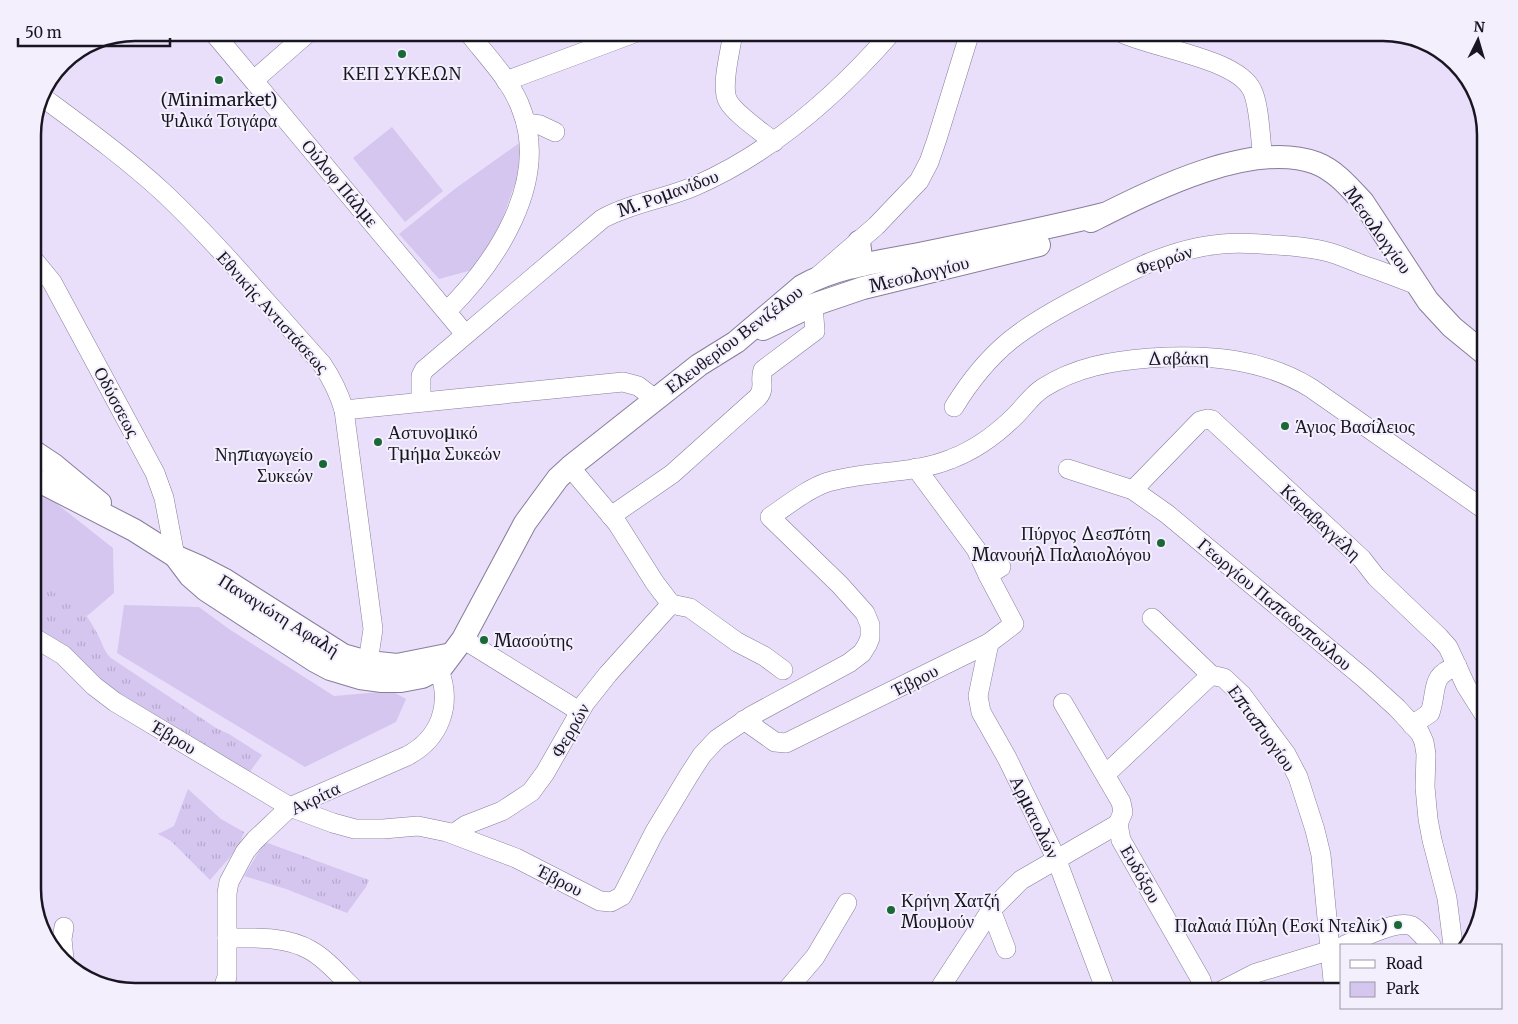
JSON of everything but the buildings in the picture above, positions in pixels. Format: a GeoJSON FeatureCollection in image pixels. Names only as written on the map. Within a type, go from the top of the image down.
{"type":"FeatureCollection","features":[{"type":"Feature","properties":{"kind":"street","name":"Ούλοφ Πάλμε"},"geometry":{"type":"LineString","coordinates":[[221,41],[465,334]]}},
{"type":"Feature","properties":{"kind":"street"},"geometry":{"type":"LineString","coordinates":[[254,80],[299,41]]}},
{"type":"Feature","properties":{"kind":"street"},"geometry":{"type":"LineString","coordinates":[[447,311],[486,266],[504,237],[516,212],[528,166],[529,143],[526,123],[520,105],[506,81],[475,41]]}},
{"type":"Feature","properties":{"kind":"street"},"geometry":{"type":"LineString","coordinates":[[506,81],[613,41]]}},
{"type":"Feature","properties":{"kind":"street"},"geometry":{"type":"LineString","coordinates":[[732,41],[725,85],[726,96],[735,110],[774,142]]}},
{"type":"Feature","properties":{"kind":"street","name":"Μ. Ρομανίδου"},"geometry":{"type":"LineString","coordinates":[[421,402],[422,372],[602,219],[623,209],[693,187],[732,169],[774,142],[842,84],[884,41]]}},
{"type":"Feature","properties":{"kind":"street","name":"Ελευθερίου Βενιζέλου"},"geometry":{"type":"LineString","coordinates":[[451,655],[525,523],[558,478],[570,466],[655,399],[736,342],[794,292],[814,279],[859,242],[912,190],[926,168],[938,139],[967,41]]}},
{"type":"Feature","properties":{"kind":"street"},"geometry":{"type":"LineString","coordinates":[[1168,41],[1216,63],[1246,82],[1254,95],[1263,158]]}},
{"type":"Feature","properties":{"kind":"street","name":"Εθνικής Αντιστάσεως"},"geometry":{"type":"LineString","coordinates":[[48,100],[138,170],[183,213],[322,364],[334,384],[344,410],[373,629],[368,662]]}},
{"type":"Feature","properties":{"kind":"street"},"geometry":{"type":"LineString","coordinates":[[526,123],[540,125],[555,132]]}},
{"type":"Feature","properties":{"kind":"street","name":"Μεσολογγίου"},"geometry":{"type":"LineString","coordinates":[[736,342],[813,306],[863,288],[1048,242],[1160,188],[1203,171],[1263,158],[1280,157],[1306,160],[1330,170],[1341,178],[1362,202],[1440,316],[1477,347]]}},
{"type":"Feature","properties":{"kind":"street","name":"Μεσολογγίου"},"geometry":{"type":"LineString","coordinates":[[814,279],[862,265],[1035,231],[1104,214]]}},
{"type":"Feature","properties":{"kind":"street"},"geometry":{"type":"LineString","coordinates":[[859,242],[862,265]]}},
{"type":"Feature","properties":{"kind":"street","name":"Φερρών"},"geometry":{"type":"LineString","coordinates":[[954,407],[968,384],[991,356],[1020,331],[1051,312],[1120,276],[1154,261],[1191,250],[1222,244],[1241,243],[1306,248],[1336,254],[1417,285]]}},
{"type":"Feature","properties":{"kind":"street","name":"Οδύσσεως"},"geometry":{"type":"LineString","coordinates":[[41,269],[52,282],[155,473],[164,498],[175,556]]}},
{"type":"Feature","properties":{"kind":"street"},"geometry":{"type":"LineString","coordinates":[[611,516],[672,474],[758,397],[763,389],[761,375],[763,370],[816,331],[813,306]]}},
{"type":"Feature","properties":{"kind":"street","name":"Δαβάκη"},"geometry":{"type":"LineString","coordinates":[[744,720],[849,663],[864,651],[870,638],[870,623],[864,612],[770,517],[817,487],[836,480],[916,468],[946,461],[972,449],[1000,429],[1038,392],[1076,371],[1102,363],[1178,356],[1214,358],[1248,362],[1293,378],[1311,388],[1477,504]]}},
{"type":"Feature","properties":{"kind":"street"},"geometry":{"type":"LineString","coordinates":[[344,410],[623,382],[638,386],[655,399]]}},
{"type":"Feature","properties":{"kind":"street","name":"Καραβαγγέλη"},"geometry":{"type":"LineString","coordinates":[[1133,490],[1200,421],[1212,420],[1362,558],[1376,577],[1439,636],[1448,647],[1477,702]]}},
{"type":"Feature","properties":{"kind":"street","name":"Παναγιώτη Αφαλή"},"geometry":{"type":"LineString","coordinates":[[41,457],[134,530]]}},
{"type":"Feature","properties":{"kind":"street"},"geometry":{"type":"LineString","coordinates":[[570,466],[611,516],[671,604],[690,608],[737,642],[764,656],[783,670]]}},
{"type":"Feature","properties":{"kind":"street","name":"Έβρου"},"geometry":{"type":"LineString","coordinates":[[41,641],[58,651],[108,697],[290,807],[354,829],[418,826],[433,828],[508,854],[600,901],[615,901],[624,893],[654,833],[698,762],[717,739],[744,720],[770,740],[780,744],[786,743],[989,643],[1014,624],[995,571],[976,549],[916,468]]}},
{"type":"Feature","properties":{"kind":"street","name":"Γεωργίου Παπαδοπούλου"},"geometry":{"type":"LineString","coordinates":[[1068,469],[1133,490],[1205,545],[1365,679],[1397,708],[1422,737],[1426,747],[1426,803],[1430,834],[1447,898],[1453,944]]}},
{"type":"Feature","properties":{"kind":"street","name":"Παναγιώτη Αφαλή"},"geometry":{"type":"LineString","coordinates":[[41,484],[134,530],[175,556],[225,580],[334,651],[350,658],[397,665],[451,655]]}},
{"type":"Feature","properties":{"kind":"street","name":"Παναγιώτη Αφαλή"},"geometry":{"type":"LineString","coordinates":[[175,556],[198,584],[215,597],[330,669],[360,678],[396,682],[412,680],[451,655]]}},
{"type":"Feature","properties":{"kind":"street","name":"Φερρών"},"geometry":{"type":"LineString","coordinates":[[453,834],[466,825],[502,811],[530,792],[545,773],[579,711],[608,674],[671,604]]}},
{"type":"Feature","properties":{"kind":"street","name":"Επταπυργίου"},"geometry":{"type":"LineString","coordinates":[[1152,618],[1211,675],[1224,678],[1242,695],[1286,754],[1298,777],[1321,855],[1339,948],[1335,983]]}},
{"type":"Feature","properties":{"kind":"street","name":"Αρματολών"},"geometry":{"type":"LineString","coordinates":[[989,643],[978,691],[979,707],[1056,858],[1103,983]]}},
{"type":"Feature","properties":{"kind":"street"},"geometry":{"type":"LineString","coordinates":[[451,655],[579,711]]}},
{"type":"Feature","properties":{"kind":"street","name":"Ακρίτα"},"geometry":{"type":"LineString","coordinates":[[225,983],[227,977],[226,902],[229,882],[246,852],[255,840],[290,807],[407,756],[422,746],[438,724],[444,707],[451,655]]}},
{"type":"Feature","properties":{"kind":"street"},"geometry":{"type":"LineString","coordinates":[[1412,725],[1430,712],[1438,678],[1447,670],[1457,666]]}},
{"type":"Feature","properties":{"kind":"street"},"geometry":{"type":"LineString","coordinates":[[1106,774],[1211,675]]}},
{"type":"Feature","properties":{"kind":"street","name":"Ευδόξου"},"geometry":{"type":"LineString","coordinates":[[1063,703],[1106,774],[1123,807],[1122,817],[1118,824],[1121,840],[1202,983]]}},
{"type":"Feature","properties":{"kind":"street"},"geometry":{"type":"LineString","coordinates":[[944,983],[991,910],[1021,880],[1056,858],[1118,824]]}},
{"type":"Feature","properties":{"kind":"street"},"geometry":{"type":"LineString","coordinates":[[793,983],[815,957],[847,903]]}},
{"type":"Feature","properties":{"kind":"street"},"geometry":{"type":"LineString","coordinates":[[991,910],[1006,949]]}},
{"type":"Feature","properties":{"kind":"street"},"geometry":{"type":"LineString","coordinates":[[1348,944],[1383,929],[1403,924],[1414,928],[1430,944]]}},
{"type":"Feature","properties":{"kind":"street"},"geometry":{"type":"LineString","coordinates":[[63,948],[64,927]]}},
{"type":"Feature","properties":{"kind":"street"},"geometry":{"type":"LineString","coordinates":[[227,938],[274,940],[300,945],[316,954],[347,983]]}},
{"type":"Feature","properties":{"kind":"street"},"geometry":{"type":"LineString","coordinates":[[1238,983],[1256,973],[1339,948]]}},
{"type":"Feature","properties":{"kind":"green space"},"geometry":{"type":"Polygon","coordinates":[[[392,127],[443,191],[405,222],[353,158],[392,127]]]}},
{"type":"Feature","properties":{"kind":"green space"},"geometry":{"type":"Polygon","coordinates":[[[522,141],[518,175],[498,231],[472,270],[439,279],[399,234],[456,188],[522,141]]]}},
{"type":"Feature","properties":{"kind":"green space"},"geometry":{"type":"Polygon","coordinates":[[[41,491],[113,548],[114,593],[87,616],[41,583],[41,491]]]}},
{"type":"Feature","properties":{"kind":"green space"},"geometry":{"type":"Polygon","coordinates":[[[41,582],[81,609],[91,622],[111,658],[216,728],[262,755],[249,773],[118,694],[41,635],[41,582]]]}},
{"type":"Feature","properties":{"kind":"green space"},"geometry":{"type":"Polygon","coordinates":[[[124,605],[199,607],[229,629],[334,696],[392,691],[406,699],[396,722],[305,767],[117,653],[124,605]]]}},
{"type":"Feature","properties":{"kind":"green space"},"geometry":{"type":"Polygon","coordinates":[[[188,789],[221,819],[244,832],[238,848],[210,880],[171,841],[158,834],[174,826],[188,789]]]}},
{"type":"Feature","properties":{"kind":"green space"},"geometry":{"type":"Polygon","coordinates":[[[265,842],[369,880],[347,913],[286,889],[244,876],[265,842]]]}},
{"type":"Feature","properties":{"kind":"place","name":"ΚΕΠ ΣΥΚΕΩΝ"},"geometry":{"type":"Point","coordinates":[402,54]}},
{"type":"Feature","properties":{"kind":"place","name":"(Minimarket) Ψιλικά Τσιγάρα"},"geometry":{"type":"Point","coordinates":[219,80]}},
{"type":"Feature","properties":{"kind":"place","name":"Άγιος Βασίλειος"},"geometry":{"type":"Point","coordinates":[1285,426]}},
{"type":"Feature","properties":{"kind":"place","name":"Αστυνομικό Τμήμα Συκεών"},"geometry":{"type":"Point","coordinates":[378,442]}},
{"type":"Feature","properties":{"kind":"place","name":"Νηπιαγωγείο Συκεών"},"geometry":{"type":"Point","coordinates":[323,464]}},
{"type":"Feature","properties":{"kind":"place","name":"Πύργος Δεσπότη Μανουήλ Παλαιολόγου"},"geometry":{"type":"Point","coordinates":[1161,543]}},
{"type":"Feature","properties":{"kind":"place","name":"Μασούτης"},"geometry":{"type":"Point","coordinates":[484,640]}},
{"type":"Feature","properties":{"kind":"place","name":"Κρήνη Χατζή Μουμούν"},"geometry":{"type":"Point","coordinates":[891,910]}},
{"type":"Feature","properties":{"kind":"place","name":"Παλαιά Πύλη (Εσκί Ντελίκ)"},"geometry":{"type":"Point","coordinates":[1398,925]}}]}
